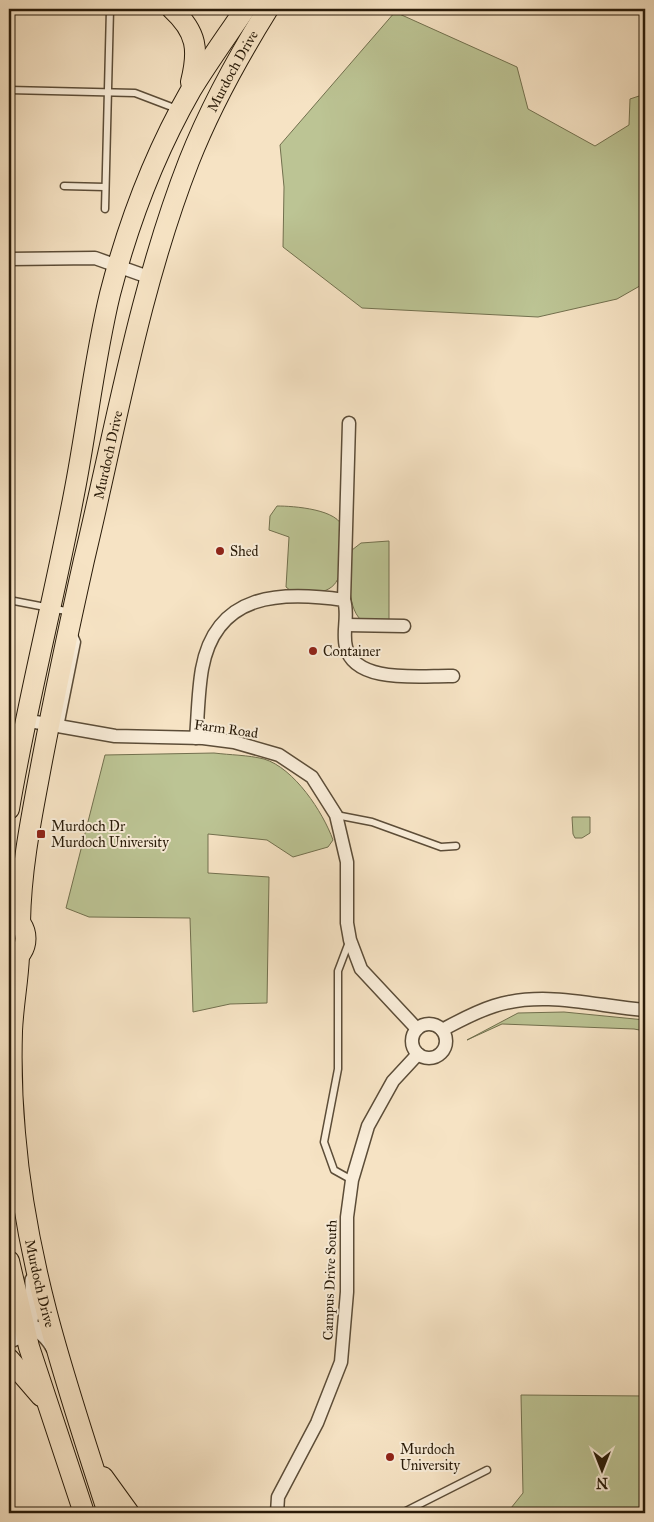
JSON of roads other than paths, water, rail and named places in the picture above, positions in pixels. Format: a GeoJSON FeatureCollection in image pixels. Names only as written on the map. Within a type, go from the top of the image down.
{"type":"FeatureCollection","features":[{"type":"Feature","properties":{"kind":"main road"},"geometry":{"type":"LineString","coordinates":[[172,9],[189,28],[195,45],[196,62],[184,103]]}},
{"type":"Feature","properties":{"kind":"main road","name":"Murdoch Drive"},"geometry":{"type":"LineString","coordinates":[[9,809],[24,720],[74,494],[105,319],[119,268],[148,180],[184,103],[245,9]]}},
{"type":"Feature","properties":{"kind":"main road","name":"Murdoch Drive"},"geometry":{"type":"LineString","coordinates":[[108,1513],[56,1352],[31,1251],[12,1132],[12,1030],[18,987],[14,959],[24,950],[26,935],[14,918],[23,860],[54,725],[71,617],[151,278],[179,187],[198,139],[231,71],[268,9]]}},
{"type":"Feature","properties":{"kind":"main road","name":"Murdoch Drive"},"geometry":{"type":"LineString","coordinates":[[9,1261],[18,1328],[84,1513]]}},
{"type":"Feature","properties":{"kind":"main road"},"geometry":{"type":"LineString","coordinates":[[9,1359],[45,1401]]}},
{"type":"Feature","properties":{"kind":"main road"},"geometry":{"type":"LineString","coordinates":[[90,1459],[129,1513]]}},
{"type":"Feature","properties":{"kind":"street"},"geometry":{"type":"LineString","coordinates":[[9,259],[95,258],[151,278]]}},
{"type":"Feature","properties":{"kind":"street"},"geometry":{"type":"LineString","coordinates":[[349,423],[344,600],[346,647],[355,664],[376,675],[453,676]]}},
{"type":"Feature","properties":{"kind":"street"},"geometry":{"type":"LineString","coordinates":[[196,738],[202,668],[214,634],[241,607],[268,597],[344,600]]}},
{"type":"Feature","properties":{"kind":"street"},"geometry":{"type":"LineString","coordinates":[[346,625],[404,626]]}},
{"type":"Feature","properties":{"kind":"street","name":"Farm Road"},"geometry":{"type":"LineString","coordinates":[[24,720],[115,736],[196,738],[234,742],[279,755],[312,777],[336,815],[347,862],[347,923],[350,940],[361,969],[417,1029]]}},
{"type":"Feature","properties":{"kind":"street"},"geometry":{"type":"LineString","coordinates":[[442,1030],[472,1013],[496,1005],[522,1000],[568,1000],[645,1010]]}},
{"type":"Feature","properties":{"kind":"street"},"geometry":{"type":"LineString","coordinates":[[428,1024],[442,1030],[446,1044],[440,1054],[429,1058],[418,1054],[412,1042],[417,1029],[428,1024]]}},
{"type":"Feature","properties":{"kind":"street","name":"Campus Drive South"},"geometry":{"type":"LineString","coordinates":[[277,1513],[278,1497],[317,1423],[341,1362],[347,1292],[347,1217],[352,1180],[368,1126],[393,1081],[418,1054]]}},
{"type":"Feature","properties":{"kind":"street"},"geometry":{"type":"LineString","coordinates":[[31,1251],[33,1311],[18,1328],[42,1333],[56,1352]]}},
{"type":"Feature","properties":{"kind":"lane"},"geometry":{"type":"LineString","coordinates":[[105,209],[110,9]]}},
{"type":"Feature","properties":{"kind":"lane"},"geometry":{"type":"LineString","coordinates":[[9,90],[139,94],[184,103]]}},
{"type":"Feature","properties":{"kind":"lane"},"geometry":{"type":"LineString","coordinates":[[64,186],[106,187]]}},
{"type":"Feature","properties":{"kind":"lane"},"geometry":{"type":"LineString","coordinates":[[9,600],[49,608],[71,617]]}},
{"type":"Feature","properties":{"kind":"lane"},"geometry":{"type":"LineString","coordinates":[[336,815],[372,822],[441,847],[456,846]]}},
{"type":"Feature","properties":{"kind":"lane"},"geometry":{"type":"LineString","coordinates":[[350,940],[338,971],[338,1069],[324,1142],[334,1170],[352,1180]]}},
{"type":"Feature","properties":{"kind":"lane"},"geometry":{"type":"LineString","coordinates":[[402,1513],[486,1470]]}},
{"type":"Feature","properties":{"kind":"place","name":"Shed"},"geometry":{"type":"Point","coordinates":[220,551]}},
{"type":"Feature","properties":{"kind":"place","name":"Container"},"geometry":{"type":"Point","coordinates":[313,651]}},
{"type":"Feature","properties":{"kind":"place","name":"Murdoch Dr Murdoch University"},"geometry":{"type":"Point","coordinates":[41,834]}},
{"type":"Feature","properties":{"kind":"place","name":"Murdoch University"},"geometry":{"type":"Point","coordinates":[390,1457]}}]}
